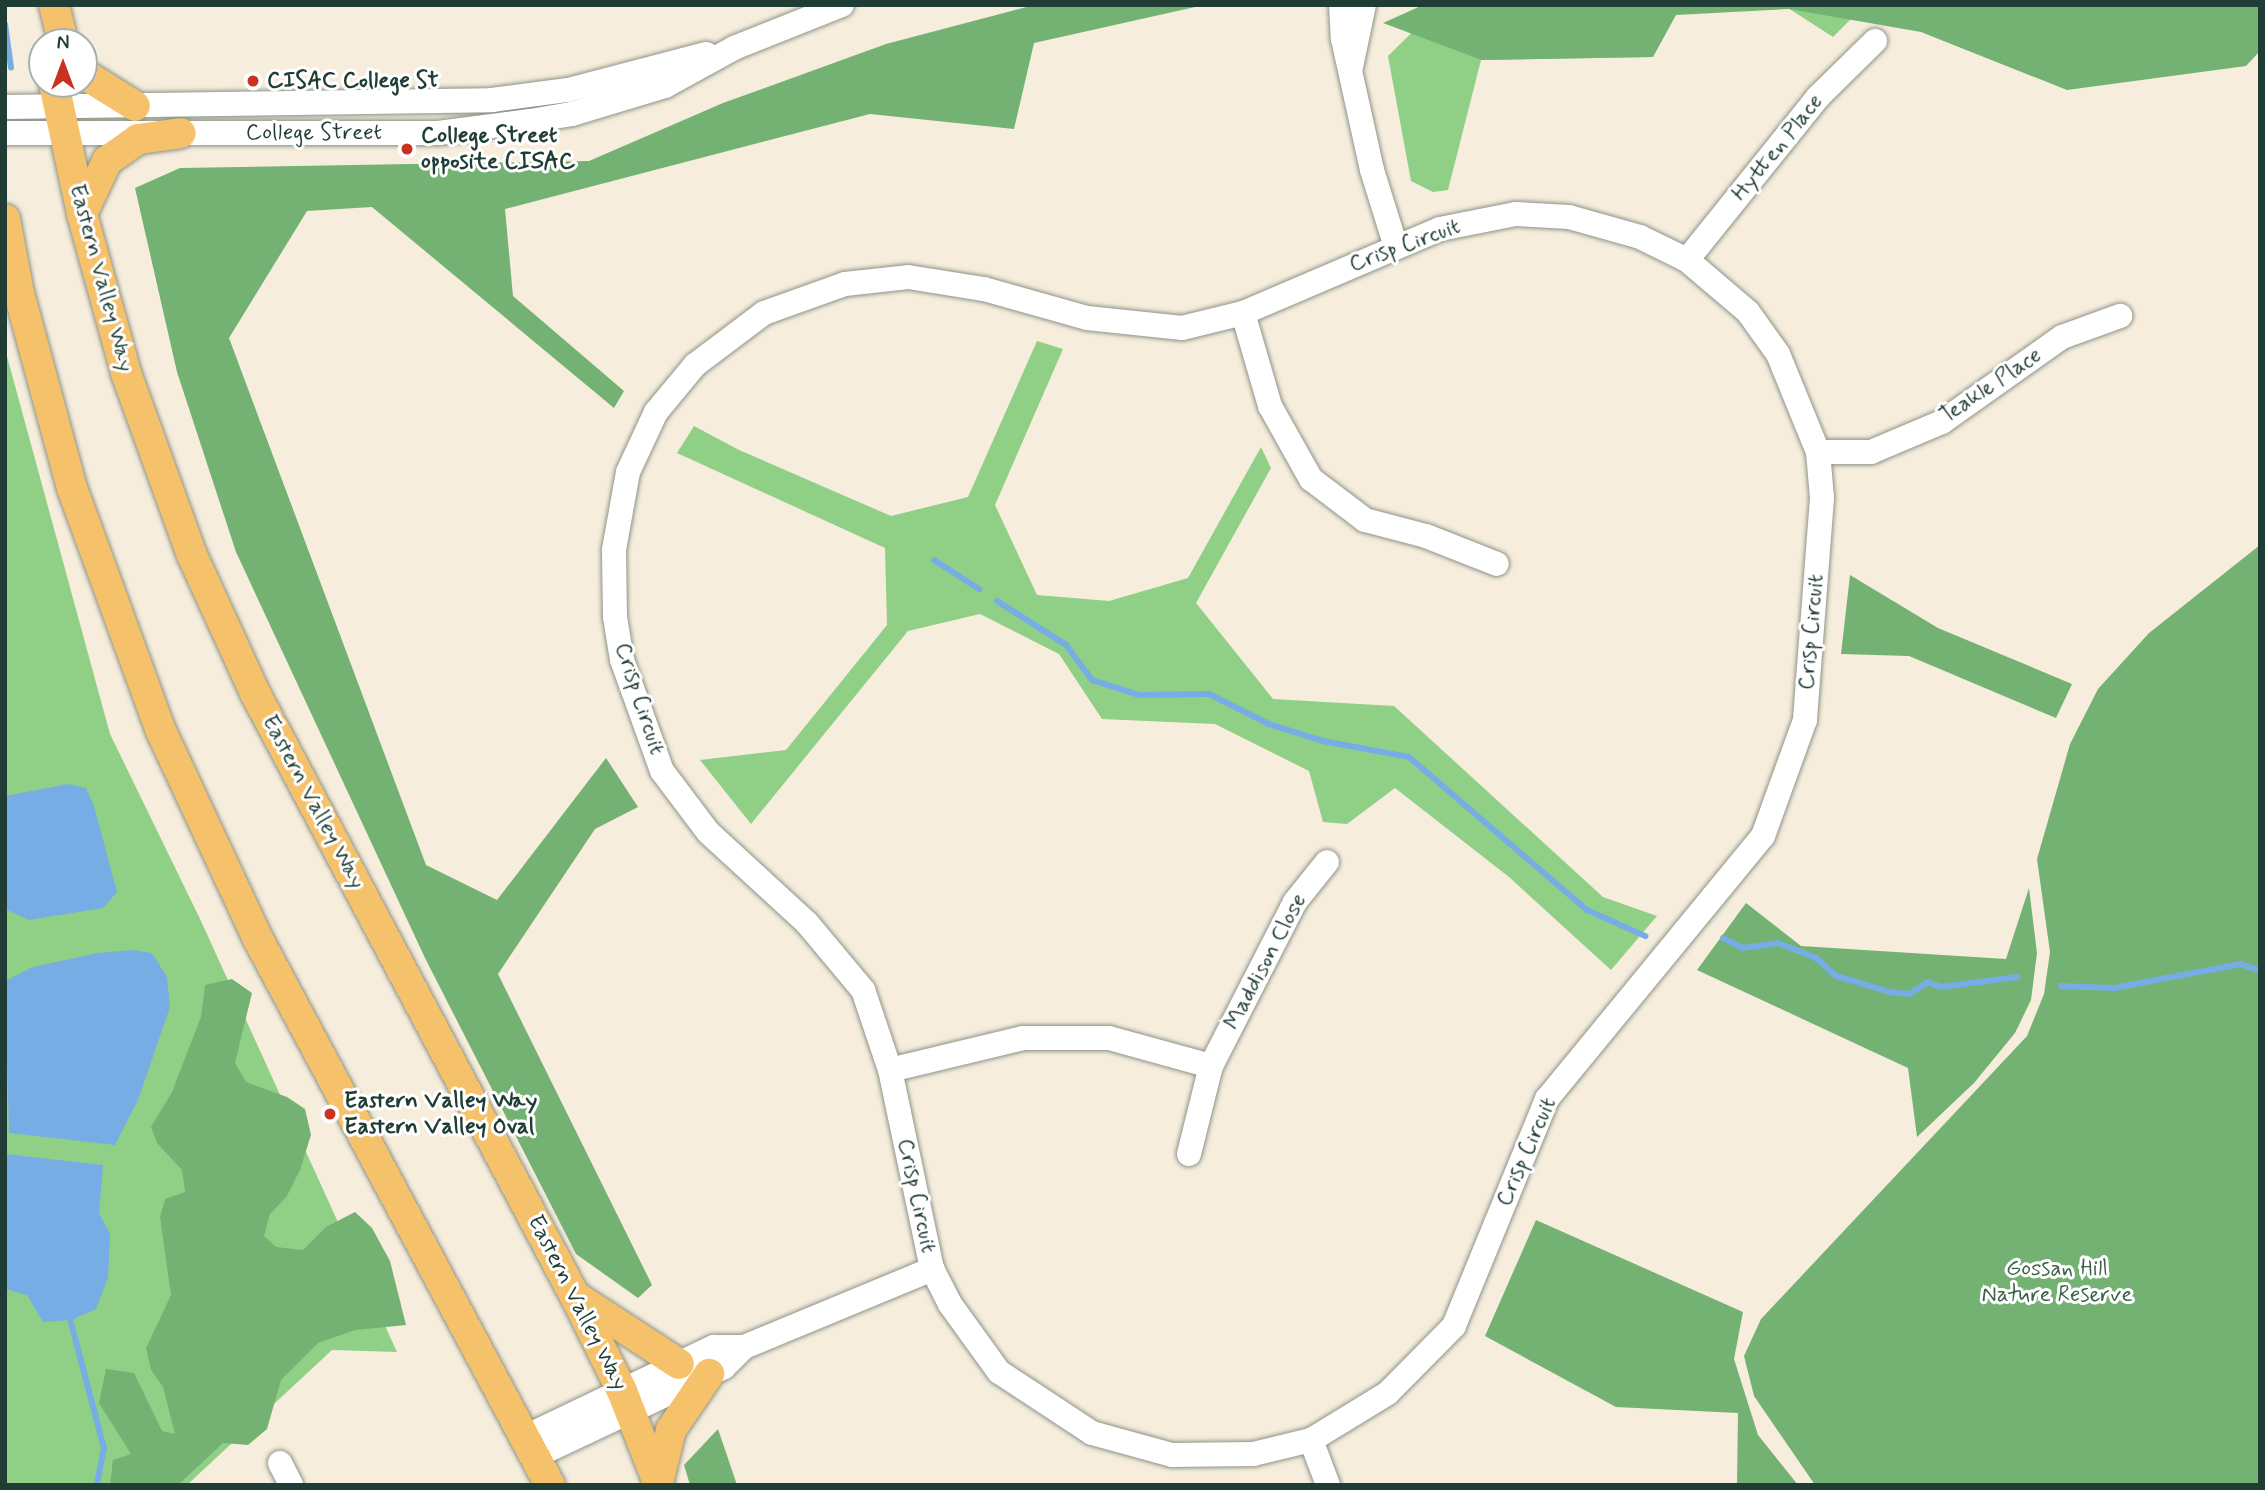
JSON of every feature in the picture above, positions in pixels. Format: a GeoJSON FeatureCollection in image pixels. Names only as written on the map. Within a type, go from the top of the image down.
{"type":"FeatureCollection","features":[{"type":"Feature","properties":{"kind":"main road"},"geometry":{"type":"LineString","coordinates":[[37,5],[42,28]]}},
{"type":"Feature","properties":{"kind":"main road"},"geometry":{"type":"LineString","coordinates":[[54,5],[60,28]]}},
{"type":"Feature","properties":{"kind":"main road"},"geometry":{"type":"LineString","coordinates":[[98,83],[135,106]]}},
{"type":"Feature","properties":{"kind":"main road","name":"Eastern Valley Way"},"geometry":{"type":"LineString","coordinates":[[59,108],[82,214],[126,373],[191,553],[255,692],[575,1296],[626,1401],[658,1484]]}},
{"type":"Feature","properties":{"kind":"main road"},"geometry":{"type":"LineString","coordinates":[[82,214],[107,161],[138,139],[181,133]]}},
{"type":"Feature","properties":{"kind":"main road"},"geometry":{"type":"LineString","coordinates":[[5,219],[19,293],[68,475],[113,609],[214,849],[324,1062],[532,1446],[550,1485]]}},
{"type":"Feature","properties":{"kind":"main road"},"geometry":{"type":"LineString","coordinates":[[575,1296],[679,1364]]}},
{"type":"Feature","properties":{"kind":"main road"},"geometry":{"type":"LineString","coordinates":[[658,1484],[671,1430],[709,1374]]}},
{"type":"Feature","properties":{"kind":"street","name":"College Street"},"geometry":{"type":"LineString","coordinates":[[5,133],[59,108],[181,133],[438,133],[530,121],[572,114],[664,86],[734,48],[842,5]]}},
{"type":"Feature","properties":{"kind":"street"},"geometry":{"type":"LineString","coordinates":[[1341,5],[1372,170],[1396,247]]}},
{"type":"Feature","properties":{"kind":"street"},"geometry":{"type":"LineString","coordinates":[[1351,68],[1364,5]]}},
{"type":"Feature","properties":{"kind":"street","name":"Hytten Place"},"geometry":{"type":"LineString","coordinates":[[1687,260],[1818,97],[1875,41]]}},
{"type":"Feature","properties":{"kind":"street","name":"College Street"},"geometry":{"type":"LineString","coordinates":[[5,107],[417,103],[517,97],[734,48]]}},
{"type":"Feature","properties":{"kind":"street","name":"Crisp Circuit"},"geometry":{"type":"LineString","coordinates":[[1516,214],[1569,217],[1640,237],[1687,260],[1748,312],[1778,354],[1818,452],[1820,537],[1805,720],[1763,836],[1547,1099],[1454,1326],[1388,1393],[1311,1440],[1253,1454],[1172,1455],[1092,1433],[999,1372],[950,1304],[932,1269],[890,1070],[863,990],[807,923],[708,832],[663,771],[622,660],[614,603],[614,550],[628,472],[650,424],[695,365],[735,332],[764,313],[845,284],[908,277],[984,289],[1087,318],[1138,326],[1182,328],[1243,313],[1440,229],[1516,214]]}},
{"type":"Feature","properties":{"kind":"street"},"geometry":{"type":"LineString","coordinates":[[1243,313],[1270,406],[1311,479],[1365,520],[1426,536],[1497,564]]}},
{"type":"Feature","properties":{"kind":"street","name":"Teakle Place"},"geometry":{"type":"LineString","coordinates":[[1818,452],[1871,452],[1942,422],[2062,337],[2120,316]]}},
{"type":"Feature","properties":{"kind":"street","name":"Maddison Close"},"geometry":{"type":"LineString","coordinates":[[1189,1154],[1211,1066],[1295,902],[1327,862]]}},
{"type":"Feature","properties":{"kind":"street"},"geometry":{"type":"LineString","coordinates":[[890,1070],[1023,1038],[1109,1038],[1211,1066]]}},
{"type":"Feature","properties":{"kind":"street","name":"Crisp Circuit"},"geometry":{"type":"LineString","coordinates":[[532,1446],[626,1401],[709,1374],[724,1367],[744,1348],[932,1269]]}},
{"type":"Feature","properties":{"kind":"street","name":"Crisp Circuit"},"geometry":{"type":"LineString","coordinates":[[626,1401],[679,1364],[714,1347],[744,1348]]}},
{"type":"Feature","properties":{"kind":"street"},"geometry":{"type":"LineString","coordinates":[[1311,1440],[1328,1485]]}},
{"type":"Feature","properties":{"kind":"green space"},"geometry":{"type":"Polygon","coordinates":[[[1034,5],[1204,5],[1034,43],[1014,129],[870,114],[505,209],[513,296],[624,391],[614,408],[372,207],[307,211],[229,338],[426,865],[497,900],[606,758],[638,807],[595,829],[498,974],[652,1285],[638,1298],[576,1254],[425,958],[236,552],[177,372],[135,188],[180,168],[589,161],[723,103],[886,44],[1034,5]]]}},
{"type":"Feature","properties":{"kind":"green space"},"geometry":{"type":"Polygon","coordinates":[[[1423,5],[2260,5],[2260,51],[2246,66],[2067,90],[1921,32],[1789,9],[1676,15],[1653,57],[1482,60],[1383,23],[1423,5]]]}},
{"type":"Feature","properties":{"kind":"green space"},"geometry":{"type":"Polygon","coordinates":[[[1440,5],[1865,5],[1833,37],[1788,8],[1676,14],[1652,57],[1481,60],[1448,190],[1433,192],[1411,181],[1388,56],[1440,5]]]}},
{"type":"Feature","properties":{"kind":"green space"},"geometry":{"type":"Polygon","coordinates":[[[1037,341],[1063,349],[995,505],[1037,595],[1109,601],[1188,578],[1261,447],[1271,468],[1196,603],[1273,699],[1394,706],[1603,897],[1657,916],[1611,970],[1509,877],[1395,788],[1347,824],[1323,822],[1309,771],[1215,724],[1102,719],[1059,654],[980,614],[908,631],[751,824],[700,760],[786,750],[887,625],[885,548],[677,453],[694,426],[739,450],[891,516],[968,497],[1037,341]]]}},
{"type":"Feature","properties":{"kind":"green space"},"geometry":{"type":"Polygon","coordinates":[[[5,349],[110,734],[201,921],[397,1352],[332,1350],[187,1485],[5,1485],[5,349]]]}},
{"type":"Feature","properties":{"kind":"green space","name":"Gossan Hill Nature Reserve"},"geometry":{"type":"Polygon","coordinates":[[[2260,545],[2260,1485],[1815,1485],[1754,1396],[1744,1356],[1761,1319],[2027,1036],[2044,994],[2050,952],[2037,859],[2070,744],[2098,689],[2149,633],[2260,545]]]}},
{"type":"Feature","properties":{"kind":"green space"},"geometry":{"type":"Polygon","coordinates":[[[1850,575],[1938,628],[2072,684],[2056,718],[1909,656],[1841,654],[1850,575]]]}},
{"type":"Feature","properties":{"kind":"green space"},"geometry":{"type":"Polygon","coordinates":[[[2029,888],[2037,953],[2031,1000],[2015,1033],[1974,1083],[1917,1137],[1908,1068],[1697,970],[1746,903],[1801,946],[2006,959],[2029,888]]]}},
{"type":"Feature","properties":{"kind":"green space"},"geometry":{"type":"Polygon","coordinates":[[[232,979],[252,993],[235,1063],[246,1082],[287,1097],[305,1109],[311,1135],[300,1170],[287,1196],[270,1214],[264,1236],[276,1247],[303,1250],[326,1227],[355,1212],[372,1228],[390,1261],[406,1325],[355,1330],[318,1343],[281,1380],[267,1429],[248,1445],[223,1443],[178,1485],[110,1485],[113,1460],[131,1454],[99,1403],[106,1369],[134,1373],[162,1431],[175,1434],[163,1387],[151,1370],[146,1348],[171,1295],[160,1217],[165,1199],[185,1192],[182,1170],[157,1143],[151,1127],[172,1092],[201,1017],[205,985],[232,979]]]}},
{"type":"Feature","properties":{"kind":"green space"},"geometry":{"type":"Polygon","coordinates":[[[1536,1220],[1743,1312],[1734,1359],[1758,1435],[1798,1485],[1737,1485],[1738,1413],[1616,1407],[1485,1336],[1536,1220]]]}},
{"type":"Feature","properties":{"kind":"green space"},"geometry":{"type":"Polygon","coordinates":[[[718,1429],[737,1485],[690,1485],[684,1465],[718,1429]]]}},
{"type":"Feature","properties":{"kind":"water"},"geometry":{"type":"Polygon","coordinates":[[[68,784],[86,788],[94,806],[117,892],[103,908],[29,920],[5,909],[5,796],[68,784]]]}},
{"type":"Feature","properties":{"kind":"water"},"geometry":{"type":"Polygon","coordinates":[[[132,950],[152,953],[167,977],[170,1007],[138,1100],[115,1145],[9,1133],[5,981],[33,967],[98,953],[132,950]]]}},
{"type":"Feature","properties":{"kind":"water"},"geometry":{"type":"Polygon","coordinates":[[[5,1154],[103,1165],[99,1213],[110,1234],[108,1278],[96,1309],[71,1320],[43,1322],[27,1295],[5,1289],[5,1154]]]}},
{"type":"Feature","properties":{"kind":"waterway"},"geometry":{"type":"LineString","coordinates":[[5,24],[11,68]]}},
{"type":"Feature","properties":{"kind":"waterway"},"geometry":{"type":"LineString","coordinates":[[934,560],[979,589]]}},
{"type":"Feature","properties":{"kind":"waterway"},"geometry":{"type":"LineString","coordinates":[[997,601],[1066,645],[1092,680],[1139,695],[1209,694],[1269,724],[1323,741],[1409,757],[1587,910],[1645,936]]}},
{"type":"Feature","properties":{"kind":"waterway"},"geometry":{"type":"LineString","coordinates":[[1723,938],[1743,948],[1778,943],[1816,958],[1836,976],[1890,992],[1909,994],[1928,982],[1941,987],[2017,977]]}},
{"type":"Feature","properties":{"kind":"waterway"},"geometry":{"type":"LineString","coordinates":[[2061,986],[2114,988],[2241,964],[2260,971]]}},
{"type":"Feature","properties":{"kind":"waterway"},"geometry":{"type":"LineString","coordinates":[[69,1315],[104,1448],[97,1485]]}},
{"type":"Feature","properties":{"kind":"place","name":"CISAC College St"},"geometry":{"type":"Point","coordinates":[253,81]}},
{"type":"Feature","properties":{"kind":"place","name":"College Street opposite CISAC"},"geometry":{"type":"Point","coordinates":[407,149]}},
{"type":"Feature","properties":{"kind":"place","name":"Eastern Valley Way Eastern Valley Oval"},"geometry":{"type":"Point","coordinates":[330,1114]}}]}
